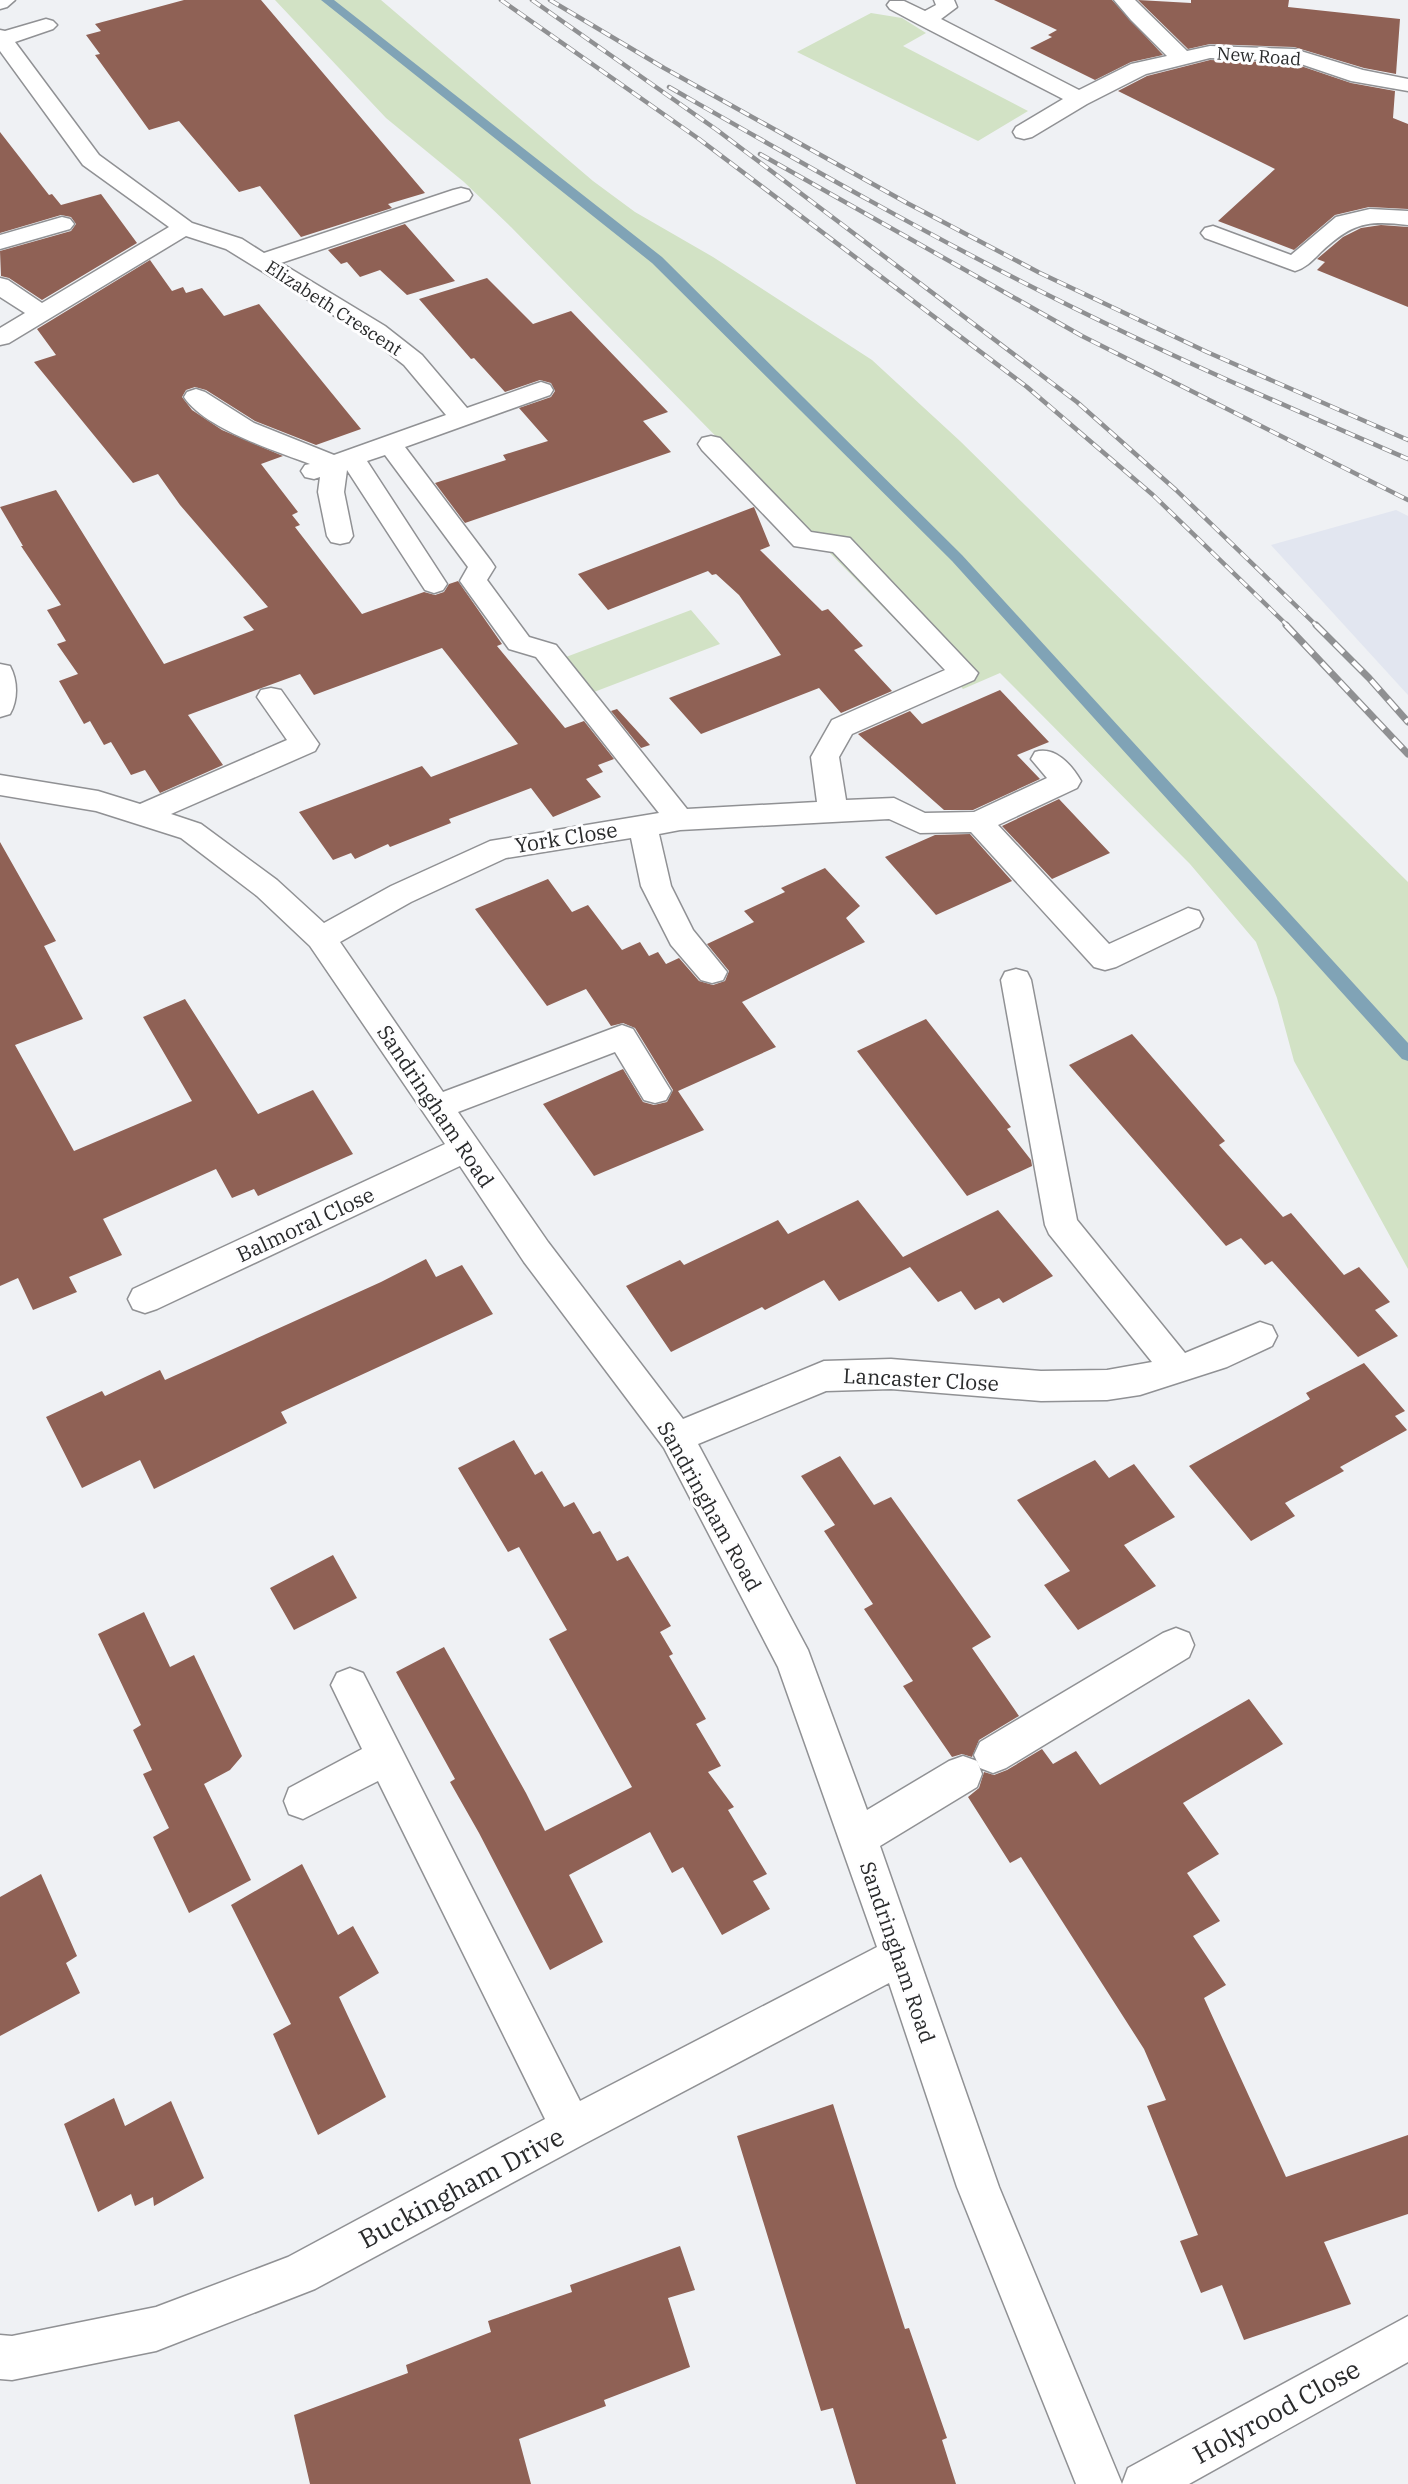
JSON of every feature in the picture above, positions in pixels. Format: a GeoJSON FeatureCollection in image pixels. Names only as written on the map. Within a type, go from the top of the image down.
{"type":"FeatureCollection","features":[{"type":"Feature","properties":{"kind":"street"},"geometry":{"type":"LineString","coordinates":[[0,3],[5,0]]}},
{"type":"Feature","properties":{"kind":"street"},"geometry":{"type":"LineString","coordinates":[[1124,0],[1182,58]]}},
{"type":"Feature","properties":{"kind":"street"},"geometry":{"type":"LineString","coordinates":[[925,20],[946,3]]}},
{"type":"Feature","properties":{"kind":"street"},"geometry":{"type":"LineString","coordinates":[[897,5],[1079,99]]}},
{"type":"Feature","properties":{"kind":"street","name":"Elizabeth Crescent"},"geometry":{"type":"LineString","coordinates":[[46,25],[1,37],[91,160],[184,228],[234,244],[346,312],[412,360],[462,418]]}},
{"type":"Feature","properties":{"kind":"street","name":"New Road"},"geometry":{"type":"LineString","coordinates":[[1024,132],[1079,99],[1139,69],[1210,52],[1294,55],[1359,76],[1408,85]]}},
{"type":"Feature","properties":{"kind":"street"},"geometry":{"type":"LineString","coordinates":[[262,261],[461,195]]}},
{"type":"Feature","properties":{"kind":"street"},"geometry":{"type":"LineString","coordinates":[[1213,233],[1295,264],[1334,227],[1346,220],[1365,214],[1408,218]]}},
{"type":"Feature","properties":{"kind":"street"},"geometry":{"type":"LineString","coordinates":[[0,242],[62,224]]}},
{"type":"Feature","properties":{"kind":"street"},"geometry":{"type":"LineString","coordinates":[[0,338],[184,228]]}},
{"type":"Feature","properties":{"kind":"street"},"geometry":{"type":"LineString","coordinates":[[0,285],[42,313]]}},
{"type":"Feature","properties":{"kind":"street"},"geometry":{"type":"LineString","coordinates":[[334,464],[541,390]]}},
{"type":"Feature","properties":{"kind":"street"},"geometry":{"type":"LineString","coordinates":[[196,397],[211,410],[255,433],[334,464],[434,584]]}},
{"type":"Feature","properties":{"kind":"street"},"geometry":{"type":"LineString","coordinates":[[390,444],[482,567],[473,581],[519,643],[546,651],[680,820]]}},
{"type":"Feature","properties":{"kind":"street"},"geometry":{"type":"LineString","coordinates":[[711,444],[803,540],[841,544],[964,673],[842,727],[825,757],[833,811]]}},
{"type":"Feature","properties":{"kind":"street"},"geometry":{"type":"LineString","coordinates":[[334,464],[331,492],[340,536]]}},
{"type":"Feature","properties":{"kind":"street"},"geometry":{"type":"LineString","coordinates":[[0,673],[3,699],[0,707]]}},
{"type":"Feature","properties":{"kind":"street"},"geometry":{"type":"LineString","coordinates":[[141,815],[305,744],[271,697]]}},
{"type":"Feature","properties":{"kind":"street"},"geometry":{"type":"LineString","coordinates":[[1045,759],[1067,781],[978,822],[1104,959],[1188,920]]}},
{"type":"Feature","properties":{"kind":"street","name":"Sandringham Road"},"geometry":{"type":"LineString","coordinates":[[0,785],[98,801],[191,831],[267,888],[321,938],[536,1252],[676,1437],[795,1662],[900,1956],[978,2187],[1099,2484]]}},
{"type":"Feature","properties":{"kind":"street","name":"York Close"},"geometry":{"type":"LineString","coordinates":[[321,938],[401,894],[500,848],[680,820],[833,811],[894,808],[920,823],[978,822]]}},
{"type":"Feature","properties":{"kind":"street"},"geometry":{"type":"LineString","coordinates":[[643,826],[656,886],[682,937],[712,972]]}},
{"type":"Feature","properties":{"kind":"street"},"geometry":{"type":"LineString","coordinates":[[1016,980],[1061,1225],[1178,1370]]}},
{"type":"Feature","properties":{"kind":"street"},"geometry":{"type":"LineString","coordinates":[[437,1107],[622,1037],[656,1091]]}},
{"type":"Feature","properties":{"kind":"street","name":"Balmoral Close"},"geometry":{"type":"LineString","coordinates":[[145,1299],[466,1149]]}},
{"type":"Feature","properties":{"kind":"street","name":"Lancaster Close"},"geometry":{"type":"LineString","coordinates":[[676,1437],[824,1376],[891,1374],[1052,1386],[1107,1385],[1140,1380],[1178,1370],[1215,1357],[1260,1336]]}},
{"type":"Feature","properties":{"kind":"street"},"geometry":{"type":"LineString","coordinates":[[857,1838],[1176,1645]]}},
{"type":"Feature","properties":{"kind":"street"},"geometry":{"type":"LineString","coordinates":[[350,1685],[571,2128]]}},
{"type":"Feature","properties":{"kind":"street"},"geometry":{"type":"LineString","coordinates":[[303,1801],[386,1756]]}},
{"type":"Feature","properties":{"kind":"street","name":"Buckingham Drive"},"geometry":{"type":"LineString","coordinates":[[0,2357],[12,2358],[156,2329],[300,2274],[571,2128],[900,1956]]}},
{"type":"Feature","properties":{"kind":"street","name":"Holyrood Close"},"geometry":{"type":"LineString","coordinates":[[1144,2484],[1408,2338]]}},
{"type":"Feature","properties":{"kind":"shaded area"},"geometry":{"type":"Polygon","coordinates":[[[1396,510],[1408,516],[1408,695],[1271,545],[1396,510]]]}},
{"type":"Feature","properties":{"kind":"green space"},"geometry":{"type":"Polygon","coordinates":[[[275,0],[381,0],[593,181],[635,212],[713,257],[872,360],[960,441],[1408,882],[1408,1269],[1294,1061],[1277,998],[1256,942],[1190,864],[1000,673],[963,689],[511,227],[464,182],[386,118],[275,0]]]}},
{"type":"Feature","properties":{"kind":"green space"},"geometry":{"type":"Polygon","coordinates":[[[871,13],[902,18],[926,33],[903,46],[1028,111],[978,141],[797,52],[871,13]]]}},
{"type":"Feature","properties":{"kind":"green space"},"geometry":{"type":"Polygon","coordinates":[[[691,610],[720,644],[594,692],[566,657],[691,610]]]}},
{"type":"Feature","properties":{"kind":"building"},"geometry":{"type":"Polygon","coordinates":[[[184,0],[261,0],[425,193],[388,204],[392,208],[301,237],[260,186],[239,192],[179,121],[149,130],[95,55],[100,54],[86,35],[101,31],[95,24],[184,0]]]}},
{"type":"Feature","properties":{"kind":"building"},"geometry":{"type":"Polygon","coordinates":[[[994,0],[1112,0],[1163,55],[1131,62],[1095,80],[1030,48],[1052,37],[1048,35],[1057,30],[994,0]]]}},
{"type":"Feature","properties":{"kind":"building"},"geometry":{"type":"Polygon","coordinates":[[[1138,0],[1191,3],[1191,0],[1289,0],[1288,7],[1400,19],[1396,74],[1364,68],[1294,47],[1210,44],[1188,49],[1138,0]]]}},
{"type":"Feature","properties":{"kind":"building"},"geometry":{"type":"Polygon","coordinates":[[[1210,60],[1292,63],[1351,83],[1395,91],[1393,118],[1408,124],[1408,209],[1369,207],[1335,215],[1294,250],[1218,221],[1275,169],[1118,91],[1147,76],[1210,60]]]}},
{"type":"Feature","properties":{"kind":"building"},"geometry":{"type":"Polygon","coordinates":[[[0,132],[49,195],[52,194],[61,205],[101,194],[137,243],[42,300],[9,278],[1,276],[0,251],[71,231],[76,224],[71,217],[61,215],[0,233],[0,132]]]}},
{"type":"Feature","properties":{"kind":"building"},"geometry":{"type":"Polygon","coordinates":[[[405,224],[455,281],[407,295],[380,270],[360,277],[347,262],[341,264],[328,250],[405,224]]]}},
{"type":"Feature","properties":{"kind":"building"},"geometry":{"type":"Polygon","coordinates":[[[1381,225],[1408,227],[1408,307],[1317,270],[1325,262],[1317,259],[1343,237],[1361,228],[1381,225]]]}},
{"type":"Feature","properties":{"kind":"building"},"geometry":{"type":"Polygon","coordinates":[[[150,260],[172,291],[183,287],[186,293],[202,288],[224,316],[259,304],[361,429],[316,445],[255,421],[206,390],[195,387],[186,390],[182,397],[192,410],[222,430],[283,456],[261,464],[298,512],[292,515],[300,525],[295,527],[362,614],[424,592],[435,595],[444,592],[449,584],[458,581],[502,644],[497,646],[565,728],[584,721],[614,759],[598,765],[603,772],[586,779],[601,797],[553,817],[531,788],[449,819],[451,823],[390,847],[388,844],[355,859],[351,853],[333,860],[299,812],[422,766],[431,777],[518,744],[442,648],[314,695],[300,674],[188,715],[223,765],[160,793],[145,770],[131,775],[111,742],[104,745],[90,721],[84,724],[59,681],[78,674],[57,644],[66,641],[47,610],[61,605],[21,546],[23,546],[0,507],[56,490],[164,664],[254,630],[243,617],[268,607],[180,505],[158,474],[133,483],[34,362],[56,355],[37,329],[150,260]]]}},
{"type":"Feature","properties":{"kind":"building"},"geometry":{"type":"Polygon","coordinates":[[[487,278],[533,324],[571,311],[668,412],[643,421],[671,452],[465,523],[435,483],[506,460],[503,455],[548,441],[519,408],[551,397],[555,391],[551,383],[540,380],[505,392],[474,358],[471,359],[419,299],[487,278]]]}},
{"type":"Feature","properties":{"kind":"building"},"geometry":{"type":"Polygon","coordinates":[[[754,507],[770,546],[760,550],[822,611],[828,609],[863,646],[854,650],[892,691],[841,713],[819,688],[701,734],[669,698],[781,655],[739,595],[716,574],[712,575],[708,571],[608,610],[578,574],[754,507]]]}},
{"type":"Feature","properties":{"kind":"building"},"geometry":{"type":"Polygon","coordinates":[[[1000,690],[1049,742],[1017,755],[1040,779],[973,810],[944,810],[858,734],[910,711],[922,724],[1000,690]]]}},
{"type":"Feature","properties":{"kind":"building"},"geometry":{"type":"Polygon","coordinates":[[[617,709],[650,745],[641,748],[611,711],[617,709]]]}},
{"type":"Feature","properties":{"kind":"building"},"geometry":{"type":"Polygon","coordinates":[[[1059,799],[1110,853],[1052,879],[1002,826],[1059,799]]]}},
{"type":"Feature","properties":{"kind":"building"},"geometry":{"type":"Polygon","coordinates":[[[970,834],[1012,881],[936,915],[885,857],[935,835],[970,834]]]}},
{"type":"Feature","properties":{"kind":"building"},"geometry":{"type":"Polygon","coordinates":[[[0,842],[56,941],[44,946],[83,1019],[15,1045],[74,1151],[192,1101],[143,1017],[185,999],[258,1114],[313,1090],[353,1154],[258,1196],[254,1189],[232,1198],[216,1169],[103,1219],[122,1255],[69,1277],[77,1292],[33,1310],[18,1278],[0,1286],[0,842]]]}},
{"type":"Feature","properties":{"kind":"building"},"geometry":{"type":"Polygon","coordinates":[[[825,868],[860,906],[846,918],[865,942],[742,1002],[776,1047],[678,1091],[704,1130],[594,1176],[543,1104],[623,1069],[643,1102],[654,1105],[667,1102],[673,1090],[635,1028],[623,1023],[611,1026],[586,989],[547,1006],[475,909],[548,879],[572,912],[588,905],[622,950],[640,942],[649,956],[658,952],[666,964],[679,958],[699,981],[713,985],[725,981],[729,971],[707,944],[754,922],[744,911],[785,892],[781,888],[825,868]]]}},
{"type":"Feature","properties":{"kind":"building"},"geometry":{"type":"Polygon","coordinates":[[[926,1019],[1011,1127],[1007,1129],[1031,1160],[1032,1166],[967,1196],[857,1051],[926,1019]]]}},
{"type":"Feature","properties":{"kind":"building"},"geometry":{"type":"Polygon","coordinates":[[[1132,1034],[1225,1141],[1219,1145],[1283,1217],[1291,1213],[1344,1275],[1359,1267],[1390,1302],[1375,1310],[1398,1336],[1358,1357],[1272,1261],[1265,1265],[1241,1238],[1226,1246],[1069,1065],[1132,1034]]]}},
{"type":"Feature","properties":{"kind":"building"},"geometry":{"type":"Polygon","coordinates":[[[858,1200],[903,1257],[998,1210],[1053,1276],[1003,1303],[999,1298],[975,1310],[961,1291],[938,1302],[910,1267],[839,1301],[824,1280],[765,1310],[762,1307],[671,1352],[626,1286],[680,1260],[684,1265],[778,1220],[788,1234],[858,1200]]]}},
{"type":"Feature","properties":{"kind":"building"},"geometry":{"type":"Polygon","coordinates":[[[426,1259],[436,1277],[462,1265],[493,1314],[281,1412],[287,1423],[154,1489],[140,1460],[82,1488],[46,1417],[102,1391],[105,1396],[160,1370],[165,1380],[381,1282],[426,1259]]]}},
{"type":"Feature","properties":{"kind":"building"},"geometry":{"type":"Polygon","coordinates":[[[1364,1363],[1405,1411],[1395,1416],[1407,1430],[1340,1467],[1344,1471],[1285,1503],[1295,1516],[1251,1541],[1189,1466],[1310,1399],[1306,1393],[1364,1363]]]}},
{"type":"Feature","properties":{"kind":"building"},"geometry":{"type":"Polygon","coordinates":[[[514,1440],[535,1475],[542,1471],[564,1507],[574,1502],[593,1534],[600,1531],[617,1561],[628,1556],[671,1626],[660,1632],[673,1654],[669,1656],[706,1719],[696,1724],[721,1766],[708,1772],[734,1807],[728,1810],[767,1874],[753,1881],[770,1909],[722,1935],[683,1867],[672,1873],[650,1832],[569,1875],[603,1942],[550,1970],[450,1782],[455,1779],[396,1672],[444,1647],[545,1831],[632,1787],[549,1639],[567,1630],[519,1547],[508,1552],[458,1468],[514,1440]]]}},
{"type":"Feature","properties":{"kind":"building"},"geometry":{"type":"Polygon","coordinates":[[[840,1456],[874,1505],[891,1497],[991,1637],[972,1648],[1019,1716],[979,1740],[972,1757],[962,1754],[952,1757],[903,1686],[913,1681],[864,1609],[873,1604],[824,1531],[835,1525],[801,1476],[840,1456]]]}},
{"type":"Feature","properties":{"kind":"building"},"geometry":{"type":"Polygon","coordinates":[[[1095,1460],[1109,1478],[1134,1464],[1175,1517],[1124,1545],[1156,1586],[1078,1630],[1044,1585],[1070,1571],[1017,1500],[1095,1460]]]}},
{"type":"Feature","properties":{"kind":"building"},"geometry":{"type":"Polygon","coordinates":[[[333,1555],[357,1598],[294,1630],[270,1588],[333,1555]]]}},
{"type":"Feature","properties":{"kind":"building"},"geometry":{"type":"Polygon","coordinates":[[[144,1612],[170,1667],[194,1655],[242,1756],[230,1770],[204,1784],[251,1880],[189,1913],[153,1837],[169,1828],[143,1774],[152,1770],[133,1730],[141,1725],[98,1634],[144,1612]]]}},
{"type":"Feature","properties":{"kind":"building"},"geometry":{"type":"Polygon","coordinates":[[[1249,1699],[1283,1744],[1183,1803],[1219,1854],[1187,1873],[1220,1921],[1193,1936],[1226,1985],[1204,1998],[1286,2177],[1408,2135],[1408,2214],[1324,2242],[1351,2304],[1244,2340],[1222,2285],[1201,2293],[1180,2241],[1198,2235],[1147,2106],[1166,2100],[1144,2049],[1021,1857],[1010,1863],[968,1797],[979,1788],[984,1772],[994,1775],[1007,1770],[1042,1749],[1053,1764],[1076,1751],[1100,1785],[1249,1699]]]}},
{"type":"Feature","properties":{"kind":"building"},"geometry":{"type":"Polygon","coordinates":[[[302,1864],[338,1935],[353,1926],[379,1973],[339,1997],[386,2097],[318,2135],[273,2034],[291,2024],[231,1905],[302,1864]]]}},
{"type":"Feature","properties":{"kind":"building"},"geometry":{"type":"Polygon","coordinates":[[[41,1874],[77,1956],[66,1963],[80,1993],[0,2036],[0,1897],[41,1874]]]}},
{"type":"Feature","properties":{"kind":"building"},"geometry":{"type":"Polygon","coordinates":[[[114,2098],[125,2126],[171,2101],[204,2178],[154,2206],[153,2197],[135,2206],[131,2194],[98,2212],[64,2124],[114,2098]]]}},
{"type":"Feature","properties":{"kind":"building"},"geometry":{"type":"Polygon","coordinates":[[[833,2104],[905,2329],[909,2328],[947,2438],[942,2440],[956,2484],[856,2484],[833,2408],[821,2411],[737,2136],[833,2104]]]}},
{"type":"Feature","properties":{"kind":"building"},"geometry":{"type":"Polygon","coordinates":[[[680,2246],[695,2290],[668,2298],[690,2367],[604,2400],[606,2406],[519,2439],[531,2484],[310,2484],[294,2415],[408,2373],[406,2365],[491,2332],[488,2321],[572,2292],[570,2285],[680,2246]]]}},
{"type":"Feature","properties":{"kind":"waterway"},"geometry":{"type":"LineString","coordinates":[[327,0],[657,260],[957,558],[1408,1054]]}},
{"type":"Feature","properties":{"kind":"railway"},"geometry":{"type":"LineString","coordinates":[[501,0],[699,139],[1027,387],[1153,495],[1288,626]]}},
{"type":"Feature","properties":{"kind":"railway"},"geometry":{"type":"LineString","coordinates":[[532,0],[717,130],[1077,402],[1176,490],[1317,626]]}},
{"type":"Feature","properties":{"kind":"railway"},"geometry":{"type":"LineString","coordinates":[[550,0],[664,68],[907,203],[1040,273],[1207,352],[1408,440]]}},
{"type":"Feature","properties":{"kind":"railway"},"geometry":{"type":"LineString","coordinates":[[669,87],[811,168],[1050,296],[1183,360],[1408,459]]}},
{"type":"Feature","properties":{"kind":"railway"},"geometry":{"type":"LineString","coordinates":[[760,154],[1082,336],[1408,500]]}},
{"type":"Feature","properties":{"kind":"railway"},"geometry":{"type":"LineString","coordinates":[[1286,625],[1408,754]]}},
{"type":"Feature","properties":{"kind":"railway"},"geometry":{"type":"LineString","coordinates":[[1317,626],[1369,678],[1408,722]]}}]}
